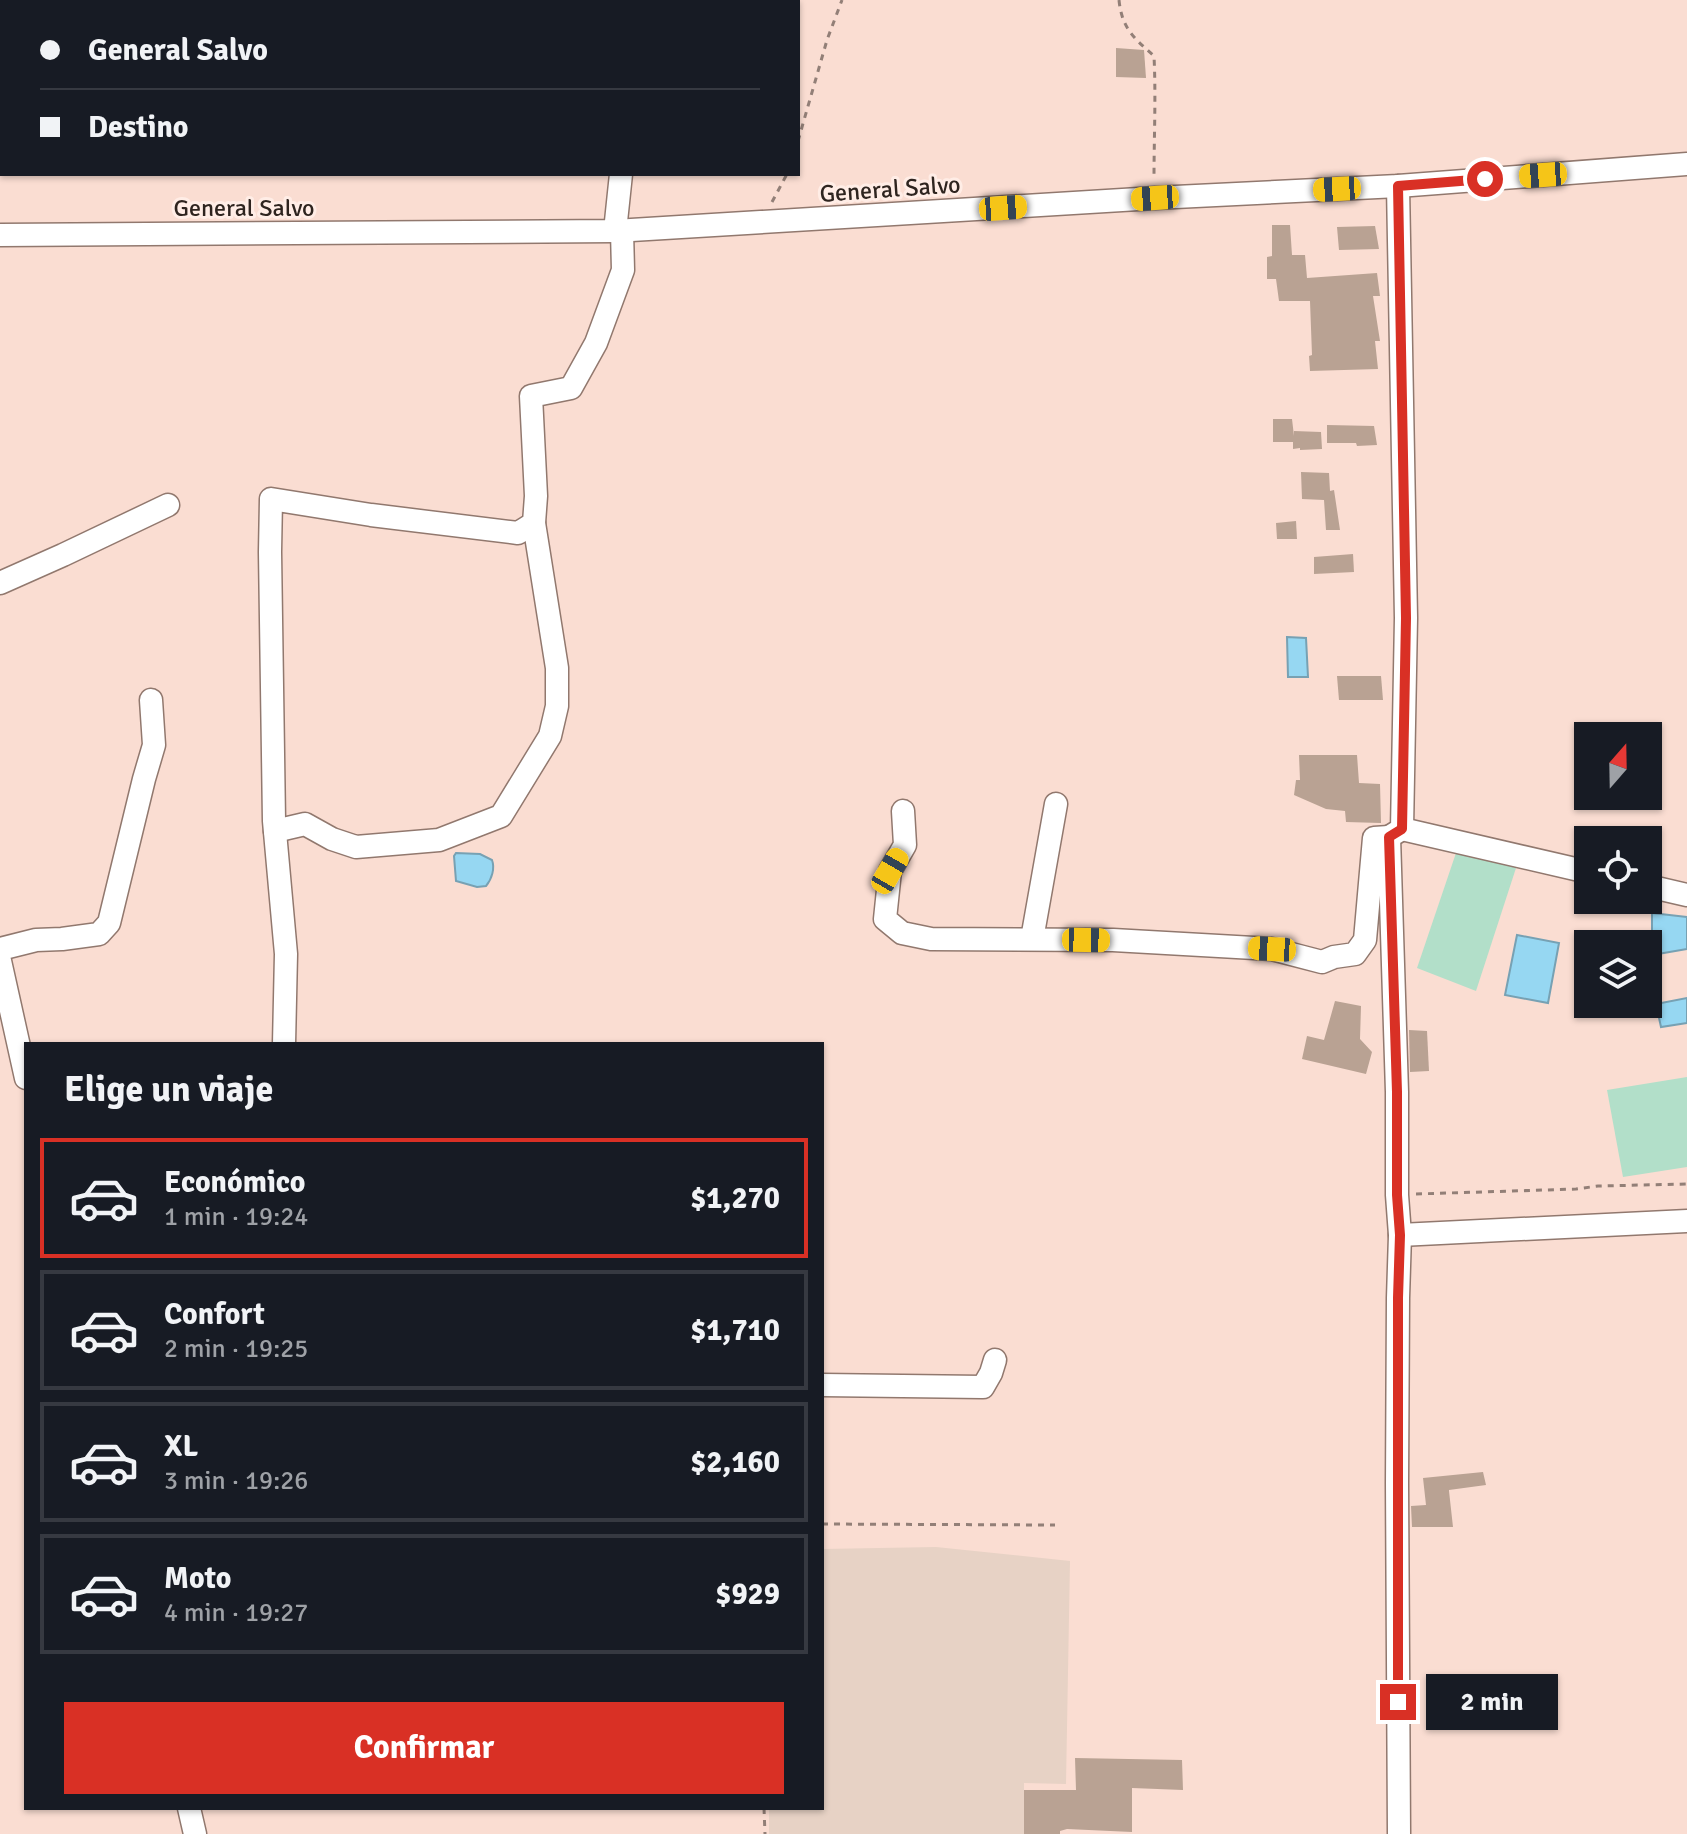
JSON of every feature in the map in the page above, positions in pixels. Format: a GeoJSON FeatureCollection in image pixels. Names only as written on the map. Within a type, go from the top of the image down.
{"type":"FeatureCollection","features":[{"type":"Feature","properties":{"kind":"street","name":"General Salvo"},"geometry":{"type":"LineString","coordinates":[[0,235],[618,231],[1398,186],[1687,164]]}},
{"type":"Feature","properties":{"kind":"street"},"geometry":{"type":"LineString","coordinates":[[275,831],[305,824],[332,839],[356,847],[439,840],[501,816],[550,736],[557,706],[557,668],[534,523],[536,496],[531,396],[571,388],[596,343],[623,270],[618,231],[621,176]]}},
{"type":"Feature","properties":{"kind":"street"},"geometry":{"type":"LineString","coordinates":[[1398,186],[1406,618],[1395,833],[1397,1195],[1400,1235],[1397,1437],[1399,1834]]}},
{"type":"Feature","properties":{"kind":"street"},"geometry":{"type":"LineString","coordinates":[[284,1042],[286,954],[275,831],[271,499],[518,533],[534,523]]}},
{"type":"Feature","properties":{"kind":"street"},"geometry":{"type":"LineString","coordinates":[[0,583],[168,505]]}},
{"type":"Feature","properties":{"kind":"street"},"geometry":{"type":"LineString","coordinates":[[0,949],[36,940],[99,934],[109,923],[154,745],[151,700]]}},
{"type":"Feature","properties":{"kind":"street"},"geometry":{"type":"LineString","coordinates":[[1032,939],[1056,804]]}},
{"type":"Feature","properties":{"kind":"street"},"geometry":{"type":"LineString","coordinates":[[903,811],[905,845],[890,871],[885,919],[902,933],[931,939],[1113,940],[1272,949],[1322,962],[1355,954],[1365,940],[1374,838],[1395,833],[1574,869]]}},
{"type":"Feature","properties":{"kind":"street"},"geometry":{"type":"LineString","coordinates":[[1662,889],[1687,895]]}},
{"type":"Feature","properties":{"kind":"street"},"geometry":{"type":"LineString","coordinates":[[0,961],[24,1069]]}},
{"type":"Feature","properties":{"kind":"street"},"geometry":{"type":"LineString","coordinates":[[1400,1235],[1687,1221]]}},
{"type":"Feature","properties":{"kind":"street"},"geometry":{"type":"LineString","coordinates":[[824,1385],[983,1387],[995,1360]]}},
{"type":"Feature","properties":{"kind":"street"},"geometry":{"type":"LineString","coordinates":[[189,1810],[195,1834]]}},
{"type":"Feature","properties":{"kind":"path"},"geometry":{"type":"LineString","coordinates":[[800,134],[842,0]]}},
{"type":"Feature","properties":{"kind":"path"},"geometry":{"type":"LineString","coordinates":[[1119,0],[1126,30],[1154,56],[1155,198]]}},
{"type":"Feature","properties":{"kind":"path"},"geometry":{"type":"LineString","coordinates":[[761,223],[786,176]]}},
{"type":"Feature","properties":{"kind":"path"},"geometry":{"type":"LineString","coordinates":[[1397,1195],[1687,1184]]}},
{"type":"Feature","properties":{"kind":"path"},"geometry":{"type":"LineString","coordinates":[[824,1524],[1055,1525]]}},
{"type":"Feature","properties":{"kind":"path"},"geometry":{"type":"LineString","coordinates":[[764,1810],[765,1834]]}},
{"type":"Feature","properties":{"kind":"shaded area"},"geometry":{"type":"Polygon","coordinates":[[[936,1547],[1070,1561],[1066,1784],[1024,1783],[1024,1834],[769,1834],[769,1810],[824,1810],[824,1549],[936,1547]]]}},
{"type":"Feature","properties":{"kind":"green space"},"geometry":{"type":"Polygon","coordinates":[[[1457,850],[1516,868],[1476,991],[1417,968],[1457,850]]]}},
{"type":"Feature","properties":{"kind":"green space"},"geometry":{"type":"Polygon","coordinates":[[[1687,1077],[1687,1167],[1623,1177],[1607,1090],[1687,1077]]]}},
{"type":"Feature","properties":{"kind":"water"},"geometry":{"type":"Polygon","coordinates":[[[1287,637],[1306,638],[1308,677],[1288,677],[1287,637]]]}},
{"type":"Feature","properties":{"kind":"water"},"geometry":{"type":"Polygon","coordinates":[[[456,853],[480,854],[492,860],[492,873],[486,886],[477,887],[456,881],[456,853]]]}},
{"type":"Feature","properties":{"kind":"water"},"geometry":{"type":"Polygon","coordinates":[[[1652,914],[1687,917],[1687,949],[1662,953],[1662,930],[1652,930],[1652,914]]]}},
{"type":"Feature","properties":{"kind":"water"},"geometry":{"type":"Polygon","coordinates":[[[1517,935],[1559,943],[1548,1003],[1505,995],[1517,935]]]}},
{"type":"Feature","properties":{"kind":"water"},"geometry":{"type":"Polygon","coordinates":[[[1687,998],[1687,1023],[1661,1027],[1662,1003],[1687,998]]]}},
{"type":"Feature","properties":{"kind":"building"},"geometry":{"type":"Polygon","coordinates":[[[1116,48],[1144,50],[1146,78],[1116,77],[1116,48]]]}},
{"type":"Feature","properties":{"kind":"building"},"geometry":{"type":"Polygon","coordinates":[[[1272,225],[1290,225],[1292,255],[1305,255],[1307,278],[1377,273],[1380,296],[1373,296],[1380,341],[1375,341],[1378,369],[1310,371],[1310,301],[1279,301],[1276,279],[1267,279],[1267,257],[1272,256],[1272,225]]]}},
{"type":"Feature","properties":{"kind":"building"},"geometry":{"type":"Polygon","coordinates":[[[1375,226],[1379,249],[1339,250],[1337,227],[1375,226]]]}},
{"type":"Feature","properties":{"kind":"building"},"geometry":{"type":"Polygon","coordinates":[[[1273,419],[1292,419],[1294,436],[1294,431],[1321,432],[1322,449],[1293,449],[1293,442],[1273,442],[1273,419]]]}},
{"type":"Feature","properties":{"kind":"building"},"geometry":{"type":"Polygon","coordinates":[[[1327,425],[1374,426],[1377,445],[1327,443],[1327,425]]]}},
{"type":"Feature","properties":{"kind":"building"},"geometry":{"type":"Polygon","coordinates":[[[1301,472],[1329,473],[1330,491],[1334,490],[1340,530],[1326,530],[1324,500],[1302,499],[1301,472]]]}},
{"type":"Feature","properties":{"kind":"building"},"geometry":{"type":"Polygon","coordinates":[[[1296,521],[1297,539],[1277,539],[1276,523],[1296,521]]]}},
{"type":"Feature","properties":{"kind":"building"},"geometry":{"type":"Polygon","coordinates":[[[1353,554],[1354,572],[1314,574],[1314,557],[1353,554]]]}},
{"type":"Feature","properties":{"kind":"building"},"geometry":{"type":"Polygon","coordinates":[[[1337,676],[1381,676],[1383,700],[1339,700],[1337,676]]]}},
{"type":"Feature","properties":{"kind":"building"},"geometry":{"type":"Polygon","coordinates":[[[1299,755],[1357,755],[1359,783],[1380,784],[1381,823],[1346,822],[1345,811],[1326,809],[1294,795],[1296,780],[1300,780],[1299,755]]]}},
{"type":"Feature","properties":{"kind":"building"},"geometry":{"type":"Polygon","coordinates":[[[1335,1001],[1361,1006],[1360,1039],[1372,1052],[1366,1074],[1302,1059],[1307,1036],[1324,1040],[1335,1001]]]}},
{"type":"Feature","properties":{"kind":"building"},"geometry":{"type":"Polygon","coordinates":[[[1409,1030],[1427,1031],[1429,1071],[1410,1072],[1409,1030]]]}},
{"type":"Feature","properties":{"kind":"building"},"geometry":{"type":"Polygon","coordinates":[[[1483,1472],[1486,1485],[1449,1490],[1453,1527],[1412,1527],[1411,1506],[1426,1505],[1423,1478],[1483,1472]]]}},
{"type":"Feature","properties":{"kind":"building"},"geometry":{"type":"Polygon","coordinates":[[[1075,1758],[1182,1760],[1183,1790],[1132,1788],[1132,1832],[1067,1829],[1060,1831],[1060,1834],[1024,1834],[1024,1790],[1076,1790],[1075,1758]]]}},
{"type":"Feature","properties":{"kind":"route"},"geometry":{"type":"LineString","coordinates":[[1398,1702],[1400,1235],[1389,837],[1402,829],[1406,618],[1398,186],[1485,179]]}}]}
